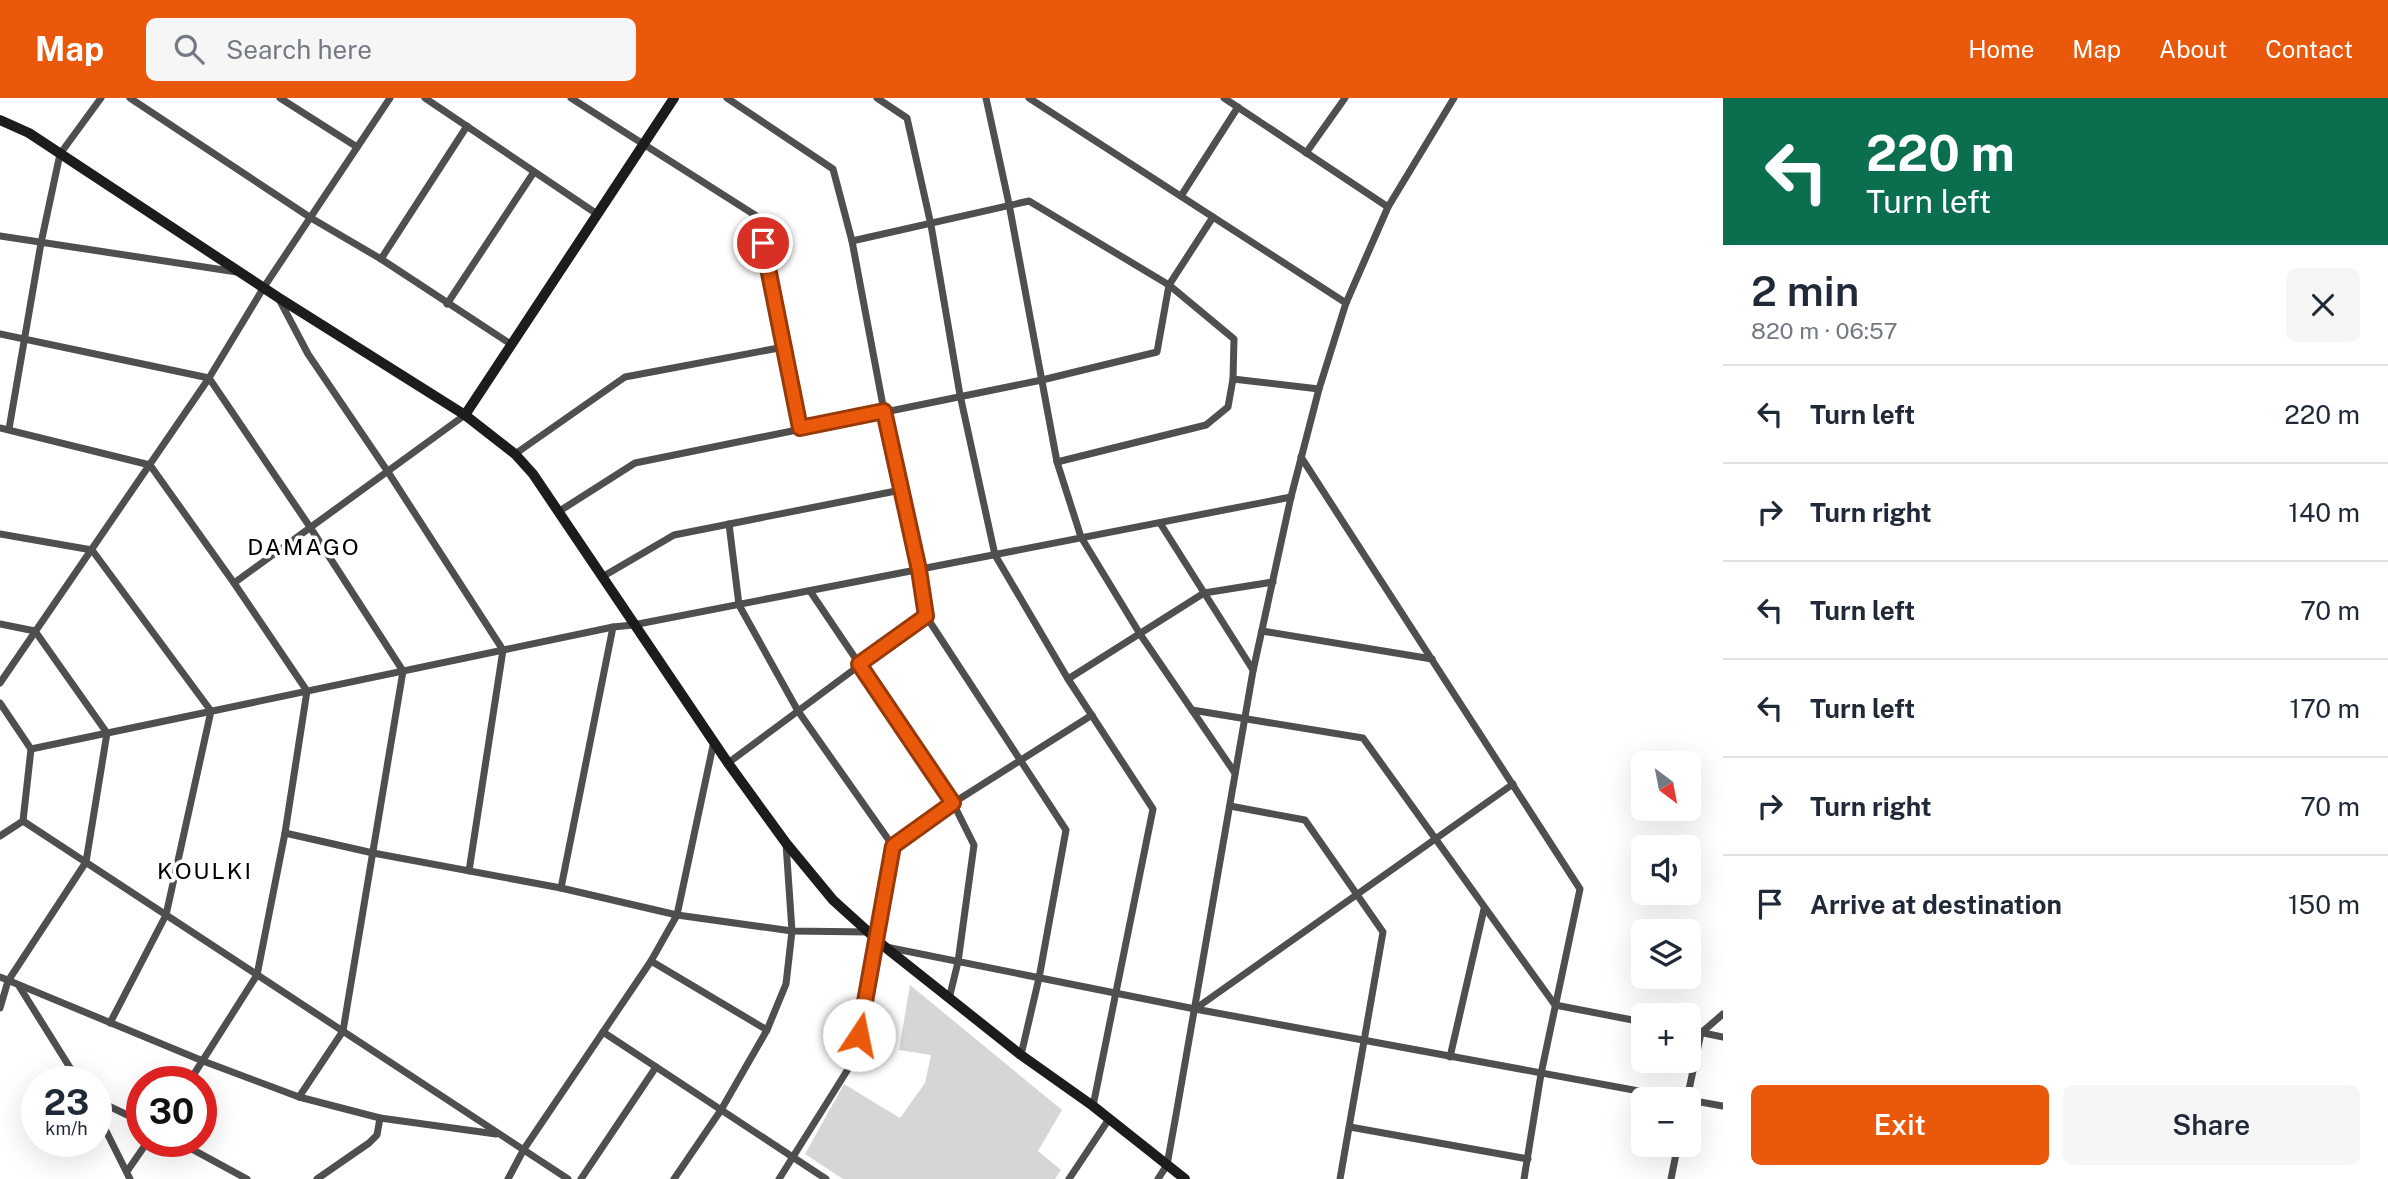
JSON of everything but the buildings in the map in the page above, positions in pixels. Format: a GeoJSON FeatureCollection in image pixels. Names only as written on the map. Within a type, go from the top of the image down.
{"type":"FeatureCollection","features":[{"type":"Feature","properties":{"kind":"main road"},"geometry":{"type":"LineString","coordinates":[[465,415],[674,98]]}},
{"type":"Feature","properties":{"kind":"main road"},"geometry":{"type":"LineString","coordinates":[[0,120],[29,133],[279,298],[465,415],[515,454],[533,474],[728,762],[786,843],[833,900],[949,999],[1093,1106],[1185,1179]]}},
{"type":"Feature","properties":{"kind":"street"},"geometry":{"type":"LineString","coordinates":[[9,429],[41,243],[60,154],[101,98]]}},
{"type":"Feature","properties":{"kind":"street"},"geometry":{"type":"LineString","coordinates":[[130,98],[311,218],[382,259],[512,345]]}},
{"type":"Feature","properties":{"kind":"street"},"geometry":{"type":"LineString","coordinates":[[280,98],[357,147]]}},
{"type":"Feature","properties":{"kind":"street"},"geometry":{"type":"LineString","coordinates":[[0,683],[209,378],[264,287],[390,98]]}},
{"type":"Feature","properties":{"kind":"street"},"geometry":{"type":"LineString","coordinates":[[425,98],[597,215]]}},
{"type":"Feature","properties":{"kind":"street"},"geometry":{"type":"LineString","coordinates":[[571,98],[758,217],[800,428]]}},
{"type":"Feature","properties":{"kind":"street"},"geometry":{"type":"LineString","coordinates":[[727,98],[833,169],[852,242],[926,616],[1066,830],[1039,978],[1021,1055]]}},
{"type":"Feature","properties":{"kind":"street"},"geometry":{"type":"LineString","coordinates":[[877,98],[907,118],[931,225],[960,395],[995,555],[1068,679],[1153,809],[1093,1106]]}},
{"type":"Feature","properties":{"kind":"street"},"geometry":{"type":"LineString","coordinates":[[986,98],[1009,204],[1057,462],[1081,537],[1140,634],[1236,773]]}},
{"type":"Feature","properties":{"kind":"street"},"geometry":{"type":"LineString","coordinates":[[1029,98],[1346,303]]}},
{"type":"Feature","properties":{"kind":"street"},"geometry":{"type":"LineString","coordinates":[[1224,98],[1388,207]]}},
{"type":"Feature","properties":{"kind":"street"},"geometry":{"type":"LineString","coordinates":[[1306,153],[1345,98]]}},
{"type":"Feature","properties":{"kind":"street"},"geometry":{"type":"LineString","coordinates":[[1158,1179],[1167,1165],[1253,671],[1291,498],[1319,389],[1346,303],[1388,207],[1454,98]]}},
{"type":"Feature","properties":{"kind":"street"},"geometry":{"type":"LineString","coordinates":[[1181,196],[1238,107]]}},
{"type":"Feature","properties":{"kind":"street"},"geometry":{"type":"LineString","coordinates":[[382,259],[467,126]]}},
{"type":"Feature","properties":{"kind":"street"},"geometry":{"type":"LineString","coordinates":[[447,304],[534,172]]}},
{"type":"Feature","properties":{"kind":"street"},"geometry":{"type":"LineString","coordinates":[[852,242],[1030,201],[1169,285],[1234,339],[1233,379],[1228,407],[1206,425],[1057,462]]}},
{"type":"Feature","properties":{"kind":"street"},"geometry":{"type":"LineString","coordinates":[[558,512],[635,463],[1042,380],[1157,352],[1169,285],[1213,217]]}},
{"type":"Feature","properties":{"kind":"street"},"geometry":{"type":"LineString","coordinates":[[0,236],[242,273]]}},
{"type":"Feature","properties":{"kind":"street"},"geometry":{"type":"LineString","coordinates":[[279,298],[308,354],[503,650],[469,871]]}},
{"type":"Feature","properties":{"kind":"street"},"geometry":{"type":"LineString","coordinates":[[0,334],[209,378],[403,671],[343,1031],[299,1097]]}},
{"type":"Feature","properties":{"kind":"street"},"geometry":{"type":"LineString","coordinates":[[515,454],[625,377],[784,346]]}},
{"type":"Feature","properties":{"kind":"street"},"geometry":{"type":"LineString","coordinates":[[1233,379],[1319,389]]}},
{"type":"Feature","properties":{"kind":"street"},"geometry":{"type":"LineString","coordinates":[[234,583],[465,415]]}},
{"type":"Feature","properties":{"kind":"street"},"geometry":{"type":"LineString","coordinates":[[0,428],[150,466],[307,691],[285,833],[257,975],[199,1066]]}},
{"type":"Feature","properties":{"kind":"street"},"geometry":{"type":"LineString","coordinates":[[1301,457],[1580,889],[1541,1074],[1524,1179]]}},
{"type":"Feature","properties":{"kind":"street"},"geometry":{"type":"LineString","coordinates":[[601,577],[674,535],[901,490]]}},
{"type":"Feature","properties":{"kind":"street"},"geometry":{"type":"LineString","coordinates":[[31,749],[613,627],[1291,498]]}},
{"type":"Feature","properties":{"kind":"street"},"geometry":{"type":"LineString","coordinates":[[1160,523],[1253,671]]}},
{"type":"Feature","properties":{"kind":"street"},"geometry":{"type":"LineString","coordinates":[[729,524],[739,605],[797,711],[893,846]]}},
{"type":"Feature","properties":{"kind":"street"},"geometry":{"type":"LineString","coordinates":[[0,534],[92,550],[211,711],[166,915],[110,1023]]}},
{"type":"Feature","properties":{"kind":"street"},"geometry":{"type":"LineString","coordinates":[[1068,679],[1204,593],[1273,583]]}},
{"type":"Feature","properties":{"kind":"street"},"geometry":{"type":"LineString","coordinates":[[810,591],[953,803],[974,845],[958,962],[949,999]]}},
{"type":"Feature","properties":{"kind":"street"},"geometry":{"type":"LineString","coordinates":[[728,762],[926,616]]}},
{"type":"Feature","properties":{"kind":"street"},"geometry":{"type":"LineString","coordinates":[[0,624],[35,631],[107,733],[86,862],[4,979],[0,1007]]}},
{"type":"Feature","properties":{"kind":"street"},"geometry":{"type":"LineString","coordinates":[[561,888],[613,627]]}},
{"type":"Feature","properties":{"kind":"street"},"geometry":{"type":"LineString","coordinates":[[1262,631],[1432,659]]}},
{"type":"Feature","properties":{"kind":"street"},"geometry":{"type":"LineString","coordinates":[[0,703],[31,749],[23,821]]}},
{"type":"Feature","properties":{"kind":"street"},"geometry":{"type":"LineString","coordinates":[[1192,710],[1363,738],[1555,1004],[1631,1019]]}},
{"type":"Feature","properties":{"kind":"street"},"geometry":{"type":"LineString","coordinates":[[779,1179],[855,1059],[893,846],[953,803],[1092,715]]}},
{"type":"Feature","properties":{"kind":"street"},"geometry":{"type":"LineString","coordinates":[[508,1179],[524,1149],[651,961],[677,915],[714,741]]}},
{"type":"Feature","properties":{"kind":"street"},"geometry":{"type":"LineString","coordinates":[[1195,1009],[1513,784]]}},
{"type":"Feature","properties":{"kind":"street"},"geometry":{"type":"LineString","coordinates":[[1230,806],[1305,820],[1383,932],[1340,1179]]}},
{"type":"Feature","properties":{"kind":"street"},"geometry":{"type":"LineString","coordinates":[[23,821],[568,1179]]}},
{"type":"Feature","properties":{"kind":"street"},"geometry":{"type":"LineString","coordinates":[[0,836],[23,821]]}},
{"type":"Feature","properties":{"kind":"street"},"geometry":{"type":"LineString","coordinates":[[285,833],[373,853],[561,888],[677,915],[877,940],[958,962],[1631,1090]]}},
{"type":"Feature","properties":{"kind":"street"},"geometry":{"type":"LineString","coordinates":[[674,1179],[721,1110],[767,1030],[786,984],[792,931],[786,843]]}},
{"type":"Feature","properties":{"kind":"street"},"geometry":{"type":"LineString","coordinates":[[1450,1057],[1484,909]]}},
{"type":"Feature","properties":{"kind":"street"},"geometry":{"type":"LineString","coordinates":[[651,961],[767,1030]]}},
{"type":"Feature","properties":{"kind":"street"},"geometry":{"type":"LineString","coordinates":[[4,979],[202,1061],[299,1097],[380,1118],[500,1135]]}},
{"type":"Feature","properties":{"kind":"street"},"geometry":{"type":"LineString","coordinates":[[19,986],[69,1066]]}},
{"type":"Feature","properties":{"kind":"street"},"geometry":{"type":"LineString","coordinates":[[1701,1033],[1723,1014]]}},
{"type":"Feature","properties":{"kind":"street"},"geometry":{"type":"LineString","coordinates":[[603,1032],[826,1179]]}},
{"type":"Feature","properties":{"kind":"street"},"geometry":{"type":"LineString","coordinates":[[1701,1033],[1723,1037]]}},
{"type":"Feature","properties":{"kind":"street"},"geometry":{"type":"LineString","coordinates":[[580,1179],[656,1067]]}},
{"type":"Feature","properties":{"kind":"street"},"geometry":{"type":"LineString","coordinates":[[1701,1102],[1723,1106]]}},
{"type":"Feature","properties":{"kind":"street"},"geometry":{"type":"LineString","coordinates":[[317,1179],[369,1143],[377,1135],[380,1118]]}},
{"type":"Feature","properties":{"kind":"street"},"geometry":{"type":"LineString","coordinates":[[1069,1179],[1108,1119]]}},
{"type":"Feature","properties":{"kind":"street"},"geometry":{"type":"LineString","coordinates":[[1350,1127],[1528,1159]]}},
{"type":"Feature","properties":{"kind":"street"},"geometry":{"type":"LineString","coordinates":[[112,1142],[129,1175]]}},
{"type":"Feature","properties":{"kind":"street"},"geometry":{"type":"LineString","coordinates":[[129,1175],[139,1157]]}},
{"type":"Feature","properties":{"kind":"street"},"geometry":{"type":"LineString","coordinates":[[206,1157],[247,1179]]}},
{"type":"Feature","properties":{"kind":"street"},"geometry":{"type":"LineString","coordinates":[[1671,1179],[1675,1157]]}},
{"type":"Feature","properties":{"kind":"shaded area"},"geometry":{"type":"Polygon","coordinates":[[[910,985],[1062,1110],[1038,1151],[1061,1170],[1055,1179],[843,1179],[805,1154],[844,1084],[900,1118],[925,1083],[931,1055],[899,1050],[910,985]]]}},
{"type":"Feature","properties":{"kind":"district","name":"DAMAGO"},"geometry":{"type":"Point","coordinates":[304,546]}},
{"type":"Feature","properties":{"kind":"district","name":"KOULKI"},"geometry":{"type":"Point","coordinates":[205,870]}},
{"type":"Feature","properties":{"kind":"route"},"geometry":{"type":"LineString","coordinates":[[763,243],[800,428],[884,411],[919,570],[926,616],[859,664],[953,803],[893,846],[859,1035]]}}]}
